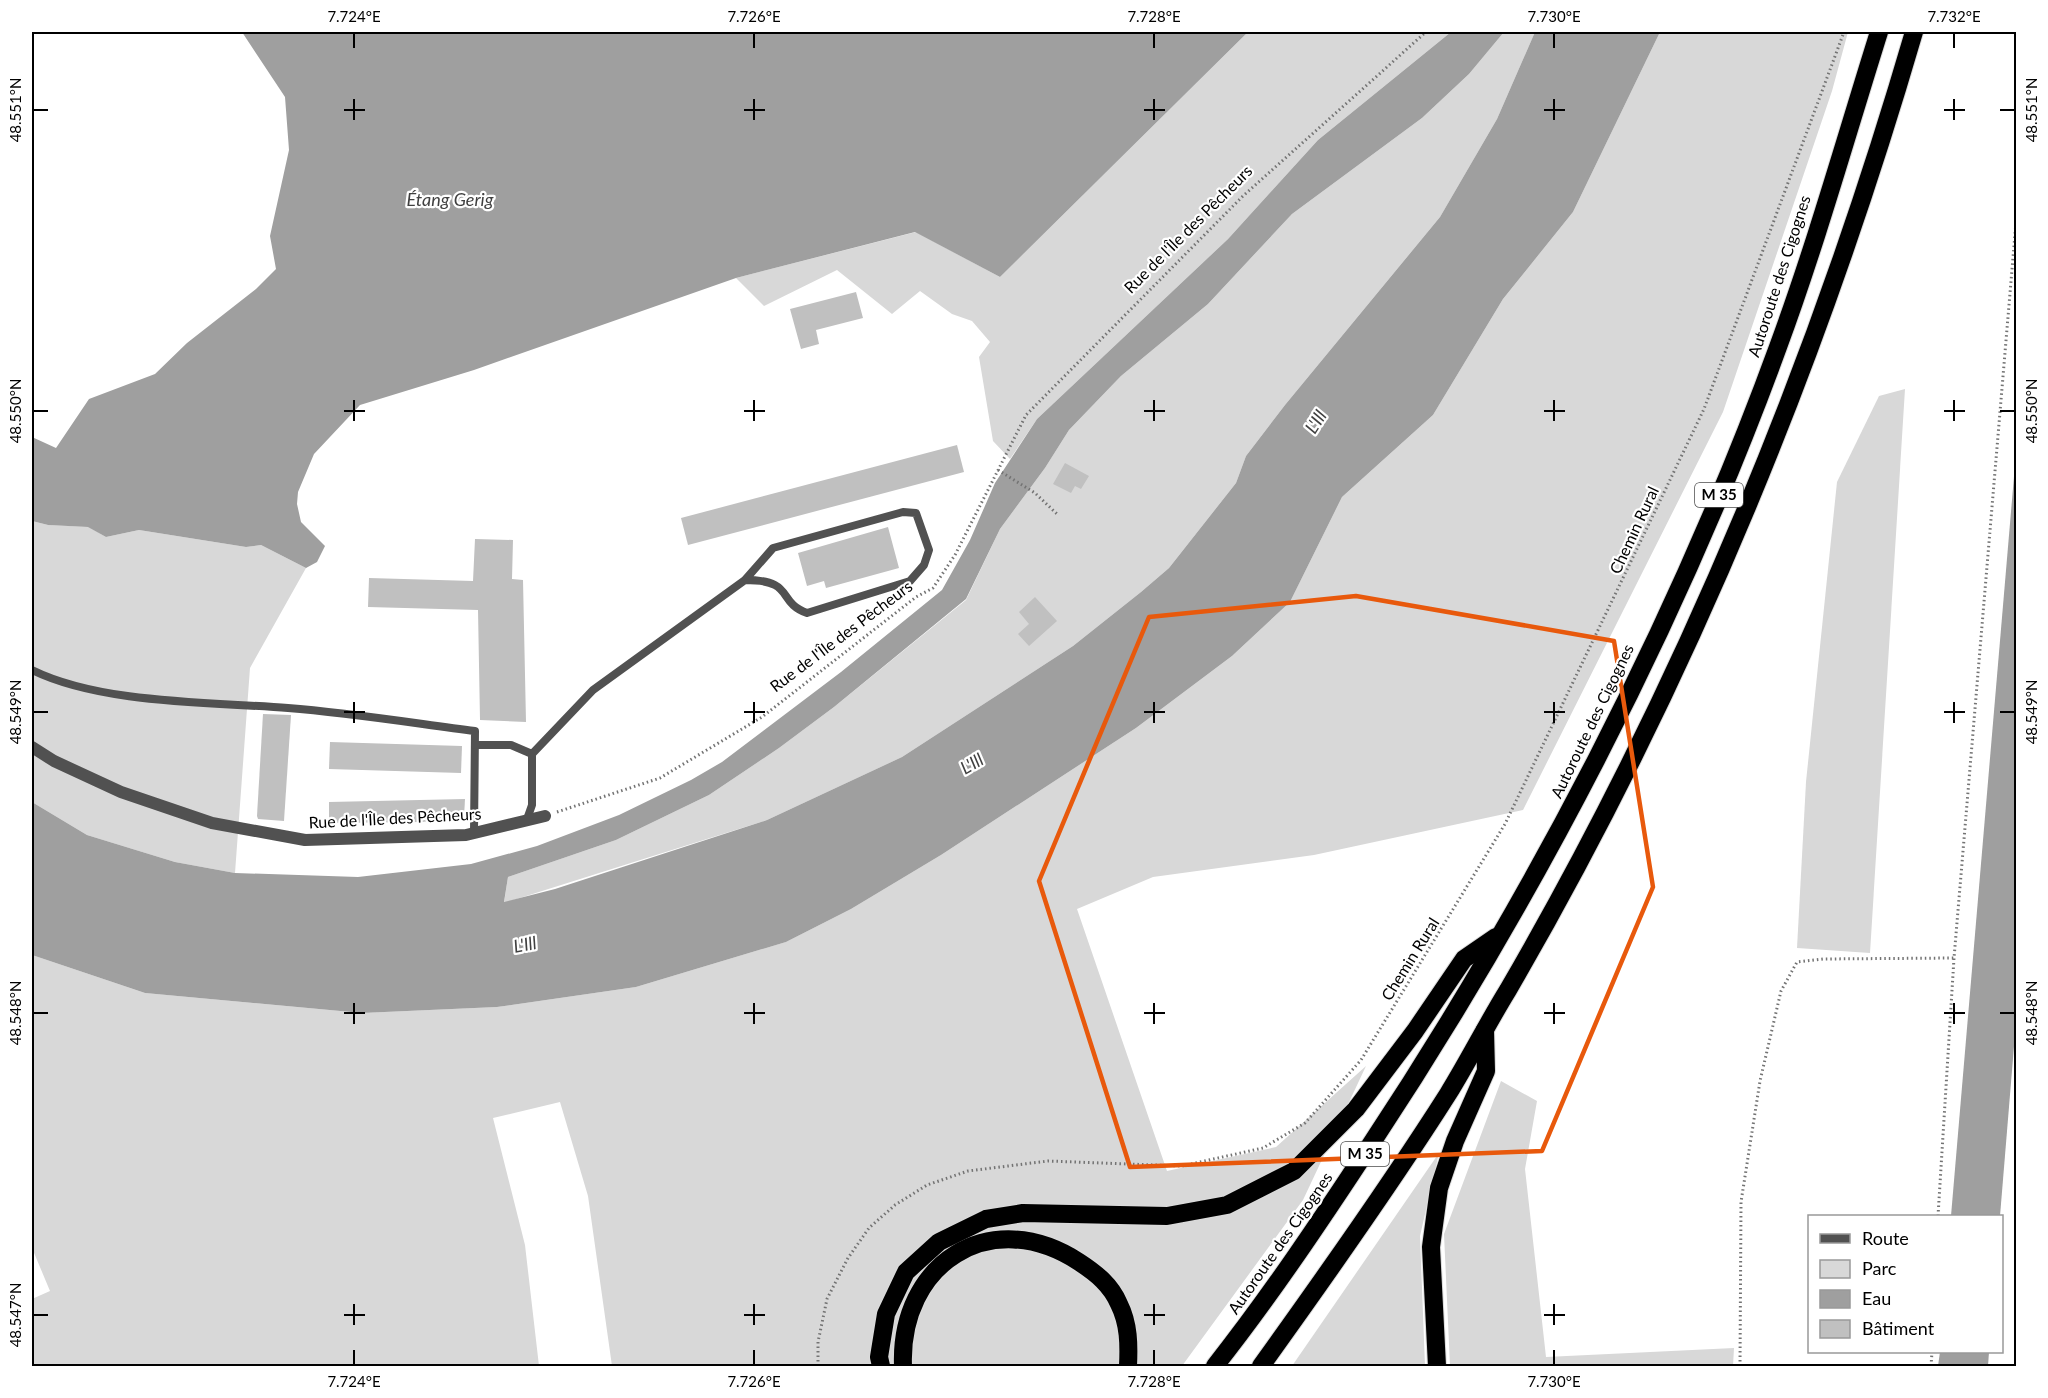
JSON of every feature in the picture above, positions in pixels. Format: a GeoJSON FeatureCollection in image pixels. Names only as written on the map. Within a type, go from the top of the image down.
{"type":"FeatureCollection","features":[{"type":"Feature","properties":{"kind":"highway","name":"Autoroute des Cigognes"},"geometry":{"type":"LineString","coordinates":[[1215,1366],[1323,1217],[1414,1080],[1501,934],[1576,799],[1661,625],[1729,471],[1779,346],[1879,32]]}},
{"type":"Feature","properties":{"kind":"highway","name":"M 35"},"geometry":{"type":"LineString","coordinates":[[1261,1366],[1344,1252],[1449,1091],[1606,815],[1689,645],[1758,483],[1820,324],[1886,127],[1914,32]]}},
{"type":"Feature","properties":{"kind":"highway"},"geometry":{"type":"LineString","coordinates":[[881,1366],[879,1358],[886,1314],[906,1272],[939,1242],[986,1219],[1023,1213],[1167,1216],[1227,1205],[1294,1171],[1356,1109],[1415,1031],[1464,959],[1501,934]]}},
{"type":"Feature","properties":{"kind":"highway"},"geometry":{"type":"LineString","coordinates":[[1437,1366],[1432,1235],[1439,1188],[1455,1141],[1486,1071],[1485,1029]]}},
{"type":"Feature","properties":{"kind":"highway"},"geometry":{"type":"LineString","coordinates":[[903,1366],[902,1346],[910,1312],[928,1278],[954,1253],[996,1239],[1032,1241],[1067,1254],[1100,1276],[1119,1304],[1130,1341],[1128,1366]]}},
{"type":"Feature","properties":{"kind":"street","name":"Rue de l'Île des Pêcheurs"},"geometry":{"type":"LineString","coordinates":[[32,747],[54,761],[121,792],[212,823],[305,840],[474,833],[545,816]]}},
{"type":"Feature","properties":{"kind":"lane"},"geometry":{"type":"LineString","coordinates":[[526,822],[532,805],[532,754],[593,690],[745,580],[773,548],[903,512],[916,513],[929,550],[924,565],[910,581],[807,613],[795,609],[782,587],[767,580],[745,580]]}},
{"type":"Feature","properties":{"kind":"lane"},"geometry":{"type":"LineString","coordinates":[[32,670],[83,689],[194,702],[291,708],[475,730],[474,833]]}},
{"type":"Feature","properties":{"kind":"lane"},"geometry":{"type":"LineString","coordinates":[[475,745],[511,745],[532,754]]}},
{"type":"Feature","properties":{"kind":"path","name":"Rue de l'Île des Pêcheurs"},"geometry":{"type":"LineString","coordinates":[[545,816],[660,778],[762,717],[916,597],[933,588],[955,555],[1026,415],[1243,196],[1426,32]]}},
{"type":"Feature","properties":{"kind":"path","name":"Chemin Rural"},"geometry":{"type":"LineString","coordinates":[[818,1366],[818,1342],[827,1299],[848,1258],[869,1228],[895,1205],[927,1185],[968,1171],[1048,1161],[1182,1166],[1263,1148],[1305,1123],[1361,1060],[1505,824],[1532,772],[1704,409],[1844,32]]}},
{"type":"Feature","properties":{"kind":"path"},"geometry":{"type":"LineString","coordinates":[[1938,1215],[1954,958],[2016,222]]}},
{"type":"Feature","properties":{"kind":"path"},"geometry":{"type":"LineString","coordinates":[[998,470],[1035,494],[1057,514]]}},
{"type":"Feature","properties":{"kind":"path"},"geometry":{"type":"LineString","coordinates":[[1740,1366],[1742,1202],[1760,1081],[1781,991],[1797,962],[1823,959],[1954,958]]}},
{"type":"Feature","properties":{"kind":"highlighted area"},"geometry":{"type":"Polygon","coordinates":[[[1356,596],[1614,641],[1653,887],[1542,1151],[1130,1167],[1039,881],[1149,617],[1356,596]]]}},
{"type":"Feature","properties":{"kind":"green space"},"geometry":{"type":"Polygon","coordinates":[[[1248,32],[1451,32],[1318,140],[1228,239],[1037,419],[1010,459],[993,441],[979,357],[990,342],[972,321],[952,314],[920,291],[892,314],[837,270],[764,306],[736,278],[916,232],[1000,277],[1248,32]]]}},
{"type":"Feature","properties":{"kind":"green space"},"geometry":{"type":"Polygon","coordinates":[[[1504,32],[1535,32],[1497,119],[1440,217],[1285,405],[1246,456],[1236,483],[1169,568],[1073,646],[902,757],[767,820],[504,903],[508,877],[616,840],[709,795],[779,748],[834,707],[966,600],[1000,529],[1045,468],[1069,430],[1121,376],[1208,304],[1292,214],[1422,118],[1469,74],[1504,32]]]}},
{"type":"Feature","properties":{"kind":"green space"},"geometry":{"type":"Polygon","coordinates":[[[1660,32],[1848,32],[1832,91],[1723,412],[1523,810],[1314,855],[1153,877],[1077,909],[1167,1171],[1276,1147],[1366,1066],[1303,1200],[1182,1366],[612,1366],[588,1196],[560,1102],[493,1118],[525,1245],[539,1366],[32,1366],[32,1299],[50,1291],[32,1248],[32,955],[145,993],[362,1013],[497,1007],[636,987],[786,942],[851,909],[941,855],[1136,728],[1232,656],[1290,602],[1342,497],[1433,415],[1503,299],[1573,212],[1660,32]]]}},
{"type":"Feature","properties":{"kind":"green space"},"geometry":{"type":"Polygon","coordinates":[[[1905,389],[1870,953],[1797,948],[1806,782],[1837,482],[1879,396],[1905,389]]]}},
{"type":"Feature","properties":{"kind":"green space"},"geometry":{"type":"Polygon","coordinates":[[[32,521],[48,525],[89,527],[106,537],[139,530],[246,547],[261,545],[306,568],[250,668],[235,873],[175,862],[87,835],[32,802],[32,521]]]}},
{"type":"Feature","properties":{"kind":"green space"},"geometry":{"type":"Polygon","coordinates":[[[1501,1081],[1537,1101],[1525,1169],[1546,1357],[1734,1348],[1733,1366],[1450,1366],[1444,1234],[1501,1081]]]}},
{"type":"Feature","properties":{"kind":"green space"},"geometry":{"type":"Polygon","coordinates":[[[1439,1153],[1420,1236],[1425,1366],[1292,1366],[1439,1153]]]}},
{"type":"Feature","properties":{"kind":"water","name":"Étang Gerig"},"geometry":{"type":"Polygon","coordinates":[[[242,32],[1248,32],[1000,277],[915,232],[736,278],[474,370],[360,405],[314,454],[298,492],[297,504],[301,522],[325,546],[317,562],[306,568],[261,545],[246,547],[139,530],[106,537],[88,527],[48,525],[32,521],[32,437],[56,448],[89,399],[155,374],[187,343],[256,289],[276,269],[270,236],[289,150],[285,97],[242,32]]]}},
{"type":"Feature","properties":{"kind":"water","name":"L'Ill"},"geometry":{"type":"Polygon","coordinates":[[[1451,32],[1504,32],[1469,74],[1422,118],[1292,214],[1208,304],[1121,376],[1069,430],[1045,468],[1000,529],[966,599],[834,707],[779,748],[709,795],[616,840],[508,877],[504,902],[555,889],[767,820],[902,757],[1073,646],[1169,568],[1236,483],[1246,456],[1285,405],[1440,217],[1497,119],[1535,32],[1660,32],[1573,212],[1503,299],[1433,415],[1342,497],[1290,602],[1232,656],[1136,728],[941,855],[851,909],[786,942],[636,987],[497,1007],[362,1013],[145,993],[32,955],[32,802],[87,835],[175,862],[235,873],[358,877],[471,864],[537,846],[619,815],[691,780],[722,762],[841,672],[942,590],[970,540],[995,483],[1037,419],[1228,239],[1318,140],[1451,32]]]}},
{"type":"Feature","properties":{"kind":"water"},"geometry":{"type":"Polygon","coordinates":[[[2016,453],[2016,1022],[2000,1215],[1951,1215],[2016,453]]]}},
{"type":"Feature","properties":{"kind":"water"},"geometry":{"type":"Polygon","coordinates":[[[1940,1353],[1989,1353],[1988,1366],[1938,1366],[1940,1353]]]}},
{"type":"Feature","properties":{"kind":"building"},"geometry":{"type":"Polygon","coordinates":[[[856,292],[863,318],[816,330],[819,344],[801,349],[790,309],[856,292]]]}},
{"type":"Feature","properties":{"kind":"building"},"geometry":{"type":"Polygon","coordinates":[[[957,445],[964,472],[688,545],[681,518],[957,445]]]}},
{"type":"Feature","properties":{"kind":"building"},"geometry":{"type":"Polygon","coordinates":[[[1065,463],[1089,476],[1081,489],[1075,486],[1071,493],[1053,484],[1065,463]]]}},
{"type":"Feature","properties":{"kind":"building"},"geometry":{"type":"Polygon","coordinates":[[[888,527],[899,568],[826,588],[824,581],[807,586],[798,553],[888,527]]]}},
{"type":"Feature","properties":{"kind":"building"},"geometry":{"type":"Polygon","coordinates":[[[475,539],[513,540],[512,579],[523,580],[526,722],[480,720],[478,610],[368,607],[369,578],[473,581],[475,539]]]}},
{"type":"Feature","properties":{"kind":"building"},"geometry":{"type":"Polygon","coordinates":[[[1035,597],[1057,621],[1029,646],[1018,634],[1029,624],[1019,612],[1035,597]]]}},
{"type":"Feature","properties":{"kind":"building"},"geometry":{"type":"Polygon","coordinates":[[[263,714],[291,715],[284,821],[258,819],[257,816],[263,714]]]}},
{"type":"Feature","properties":{"kind":"building"},"geometry":{"type":"Polygon","coordinates":[[[330,742],[462,746],[461,773],[329,769],[330,742]]]}},
{"type":"Feature","properties":{"kind":"building"},"geometry":{"type":"Polygon","coordinates":[[[465,799],[464,817],[422,822],[329,823],[329,802],[465,799]]]}}]}
